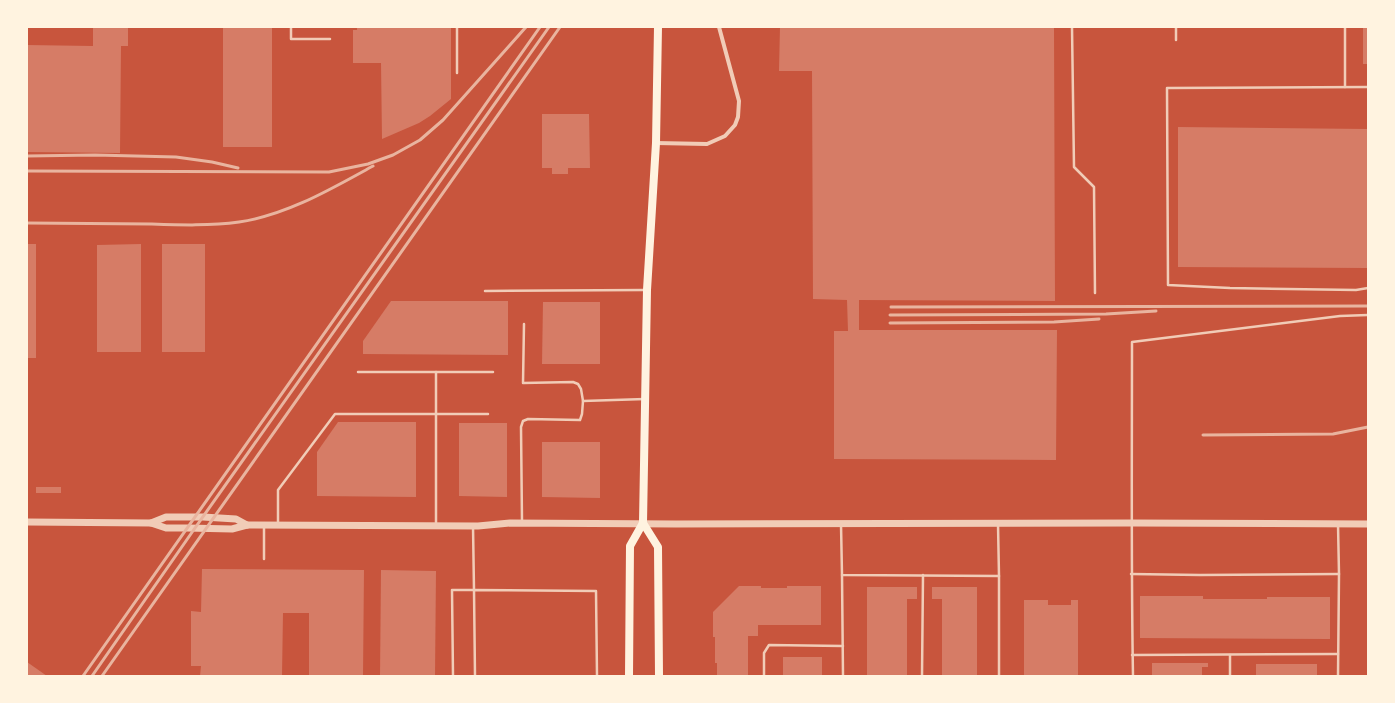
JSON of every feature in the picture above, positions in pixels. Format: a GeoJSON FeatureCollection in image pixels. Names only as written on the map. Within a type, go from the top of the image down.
{"type":"FeatureCollection","features":[{"type":"Feature","properties":{"kind":"main road"},"geometry":{"type":"LineString","coordinates":[[630,676],[630,546],[643,523],[647,290],[656,143],[658,27]]}},
{"type":"Feature","properties":{"kind":"main road"},"geometry":{"type":"LineString","coordinates":[[643,523],[658,547],[658,676]]}},
{"type":"Feature","properties":{"kind":"street"},"geometry":{"type":"LineString","coordinates":[[656,143],[707,144],[725,136],[735,125],[738,117],[739,101],[719,27]]}},
{"type":"Feature","properties":{"kind":"street"},"geometry":{"type":"LineString","coordinates":[[151,523],[166,517],[203,517],[236,519],[247,525]]}},
{"type":"Feature","properties":{"kind":"street"},"geometry":{"type":"LineString","coordinates":[[27,522],[151,523],[166,528],[232,529],[247,525],[473,526],[522,523],[1368,524]]}},
{"type":"Feature","properties":{"kind":"lane"},"geometry":{"type":"LineString","coordinates":[[291,27],[291,39],[330,39]]}},
{"type":"Feature","properties":{"kind":"lane"},"geometry":{"type":"LineString","coordinates":[[457,27],[457,73]]}},
{"type":"Feature","properties":{"kind":"lane"},"geometry":{"type":"LineString","coordinates":[[1072,27],[1074,167],[1094,187],[1095,293]]}},
{"type":"Feature","properties":{"kind":"lane"},"geometry":{"type":"LineString","coordinates":[[1176,27],[1176,40]]}},
{"type":"Feature","properties":{"kind":"lane"},"geometry":{"type":"LineString","coordinates":[[1345,27],[1345,87]]}},
{"type":"Feature","properties":{"kind":"lane"},"geometry":{"type":"LineString","coordinates":[[1368,87],[1167,88],[1168,285],[1230,288],[1356,290],[1368,288]]}},
{"type":"Feature","properties":{"kind":"lane"},"geometry":{"type":"LineString","coordinates":[[486,291],[647,290]]}},
{"type":"Feature","properties":{"kind":"lane"},"geometry":{"type":"LineString","coordinates":[[1133,676],[1131,574],[1132,342],[1340,316],[1368,315]]}},
{"type":"Feature","properties":{"kind":"lane"},"geometry":{"type":"LineString","coordinates":[[522,523],[521,427],[523,421],[528,419],[580,420],[583,401],[581,388],[578,384],[572,382],[523,384],[524,324]]}},
{"type":"Feature","properties":{"kind":"lane"},"geometry":{"type":"LineString","coordinates":[[358,372],[493,372]]}},
{"type":"Feature","properties":{"kind":"lane"},"geometry":{"type":"LineString","coordinates":[[436,372],[436,525]]}},
{"type":"Feature","properties":{"kind":"lane"},"geometry":{"type":"LineString","coordinates":[[583,401],[645,399]]}},
{"type":"Feature","properties":{"kind":"lane"},"geometry":{"type":"LineString","coordinates":[[278,525],[278,490],[335,414],[488,414]]}},
{"type":"Feature","properties":{"kind":"lane"},"geometry":{"type":"LineString","coordinates":[[841,523],[843,676]]}},
{"type":"Feature","properties":{"kind":"lane"},"geometry":{"type":"LineString","coordinates":[[998,523],[999,676]]}},
{"type":"Feature","properties":{"kind":"lane"},"geometry":{"type":"LineString","coordinates":[[1338,524],[1338,676]]}},
{"type":"Feature","properties":{"kind":"lane"},"geometry":{"type":"LineString","coordinates":[[264,525],[264,559]]}},
{"type":"Feature","properties":{"kind":"lane"},"geometry":{"type":"LineString","coordinates":[[473,526],[474,676]]}},
{"type":"Feature","properties":{"kind":"lane"},"geometry":{"type":"LineString","coordinates":[[1131,574],[1339,574]]}},
{"type":"Feature","properties":{"kind":"lane"},"geometry":{"type":"LineString","coordinates":[[842,575],[999,576]]}},
{"type":"Feature","properties":{"kind":"lane"},"geometry":{"type":"LineString","coordinates":[[922,676],[923,575]]}},
{"type":"Feature","properties":{"kind":"lane"},"geometry":{"type":"LineString","coordinates":[[453,676],[452,590],[596,591],[597,676]]}},
{"type":"Feature","properties":{"kind":"lane"},"geometry":{"type":"LineString","coordinates":[[764,676],[764,653],[769,645],[843,646]]}},
{"type":"Feature","properties":{"kind":"lane"},"geometry":{"type":"LineString","coordinates":[[1132,655],[1338,654]]}},
{"type":"Feature","properties":{"kind":"lane"},"geometry":{"type":"LineString","coordinates":[[1230,655],[1230,676]]}},
{"type":"Feature","properties":{"kind":"building"},"geometry":{"type":"Polygon","coordinates":[[[93,27],[128,27],[128,46],[121,46],[120,153],[27,152],[27,45],[93,46],[93,27]]]}},
{"type":"Feature","properties":{"kind":"building"},"geometry":{"type":"Polygon","coordinates":[[[223,27],[272,27],[272,147],[223,147],[223,27]]]}},
{"type":"Feature","properties":{"kind":"building"},"geometry":{"type":"Polygon","coordinates":[[[357,27],[451,27],[451,99],[419,123],[382,139],[381,63],[353,63],[353,30],[357,30],[357,27]]]}},
{"type":"Feature","properties":{"kind":"building"},"geometry":{"type":"Polygon","coordinates":[[[780,27],[1054,27],[1055,301],[859,300],[859,330],[1057,330],[1056,460],[834,459],[834,331],[848,331],[847,300],[813,299],[812,71],[779,71],[780,27]]]}},
{"type":"Feature","properties":{"kind":"building"},"geometry":{"type":"Polygon","coordinates":[[[1363,27],[1368,27],[1368,64],[1363,64],[1363,27]]]}},
{"type":"Feature","properties":{"kind":"building"},"geometry":{"type":"Polygon","coordinates":[[[542,114],[589,114],[590,168],[568,168],[568,174],[552,174],[552,168],[542,168],[542,114]]]}},
{"type":"Feature","properties":{"kind":"building"},"geometry":{"type":"Polygon","coordinates":[[[1178,127],[1368,129],[1368,268],[1178,267],[1178,127]]]}},
{"type":"Feature","properties":{"kind":"building"},"geometry":{"type":"Polygon","coordinates":[[[27,244],[36,244],[36,358],[27,358],[27,244]]]}},
{"type":"Feature","properties":{"kind":"building"},"geometry":{"type":"Polygon","coordinates":[[[141,244],[141,352],[97,352],[97,245],[141,244]]]}},
{"type":"Feature","properties":{"kind":"building"},"geometry":{"type":"Polygon","coordinates":[[[162,244],[205,244],[205,352],[162,352],[162,244]]]}},
{"type":"Feature","properties":{"kind":"building"},"geometry":{"type":"Polygon","coordinates":[[[391,301],[508,301],[508,355],[363,354],[363,341],[391,301]]]}},
{"type":"Feature","properties":{"kind":"building"},"geometry":{"type":"Polygon","coordinates":[[[543,302],[600,302],[600,364],[542,364],[543,302]]]}},
{"type":"Feature","properties":{"kind":"building"},"geometry":{"type":"Polygon","coordinates":[[[338,422],[416,422],[416,497],[317,496],[317,452],[338,422]]]}},
{"type":"Feature","properties":{"kind":"building"},"geometry":{"type":"Polygon","coordinates":[[[459,423],[507,423],[507,497],[459,496],[459,423]]]}},
{"type":"Feature","properties":{"kind":"building"},"geometry":{"type":"Polygon","coordinates":[[[542,442],[600,442],[600,498],[542,497],[542,442]]]}},
{"type":"Feature","properties":{"kind":"building"},"geometry":{"type":"Polygon","coordinates":[[[36,487],[61,487],[61,493],[36,493],[36,487]]]}},
{"type":"Feature","properties":{"kind":"building"},"geometry":{"type":"Polygon","coordinates":[[[202,569],[364,570],[363,676],[309,676],[309,613],[283,613],[282,676],[200,676],[201,666],[191,666],[191,611],[201,612],[202,569]]]}},
{"type":"Feature","properties":{"kind":"building"},"geometry":{"type":"Polygon","coordinates":[[[381,570],[436,571],[435,676],[380,676],[381,570]]]}},
{"type":"Feature","properties":{"kind":"building"},"geometry":{"type":"Polygon","coordinates":[[[739,586],[787,588],[787,586],[821,586],[821,625],[758,625],[758,636],[748,636],[748,676],[717,676],[717,663],[715,663],[715,637],[713,637],[713,612],[739,586]]]}},
{"type":"Feature","properties":{"kind":"building"},"geometry":{"type":"Polygon","coordinates":[[[867,587],[917,587],[917,599],[907,599],[907,676],[867,676],[867,587]]]}},
{"type":"Feature","properties":{"kind":"building"},"geometry":{"type":"Polygon","coordinates":[[[932,587],[977,587],[977,676],[942,676],[942,599],[932,599],[932,587]]]}},
{"type":"Feature","properties":{"kind":"building"},"geometry":{"type":"Polygon","coordinates":[[[1140,596],[1203,596],[1203,599],[1330,597],[1330,639],[1140,638],[1140,596]]]}},
{"type":"Feature","properties":{"kind":"building"},"geometry":{"type":"Polygon","coordinates":[[[1024,600],[1048,600],[1048,605],[1071,605],[1071,600],[1078,600],[1078,676],[1024,676],[1024,600]]]}},
{"type":"Feature","properties":{"kind":"building"},"geometry":{"type":"Polygon","coordinates":[[[783,657],[822,657],[822,676],[783,676],[783,657]]]}},
{"type":"Feature","properties":{"kind":"building"},"geometry":{"type":"Polygon","coordinates":[[[27,662],[47,676],[27,676],[27,662]]]}},
{"type":"Feature","properties":{"kind":"building"},"geometry":{"type":"Polygon","coordinates":[[[1152,663],[1208,663],[1208,667],[1202,667],[1202,676],[1152,676],[1152,663]]]}},
{"type":"Feature","properties":{"kind":"building"},"geometry":{"type":"Polygon","coordinates":[[[1256,664],[1317,664],[1317,676],[1256,676],[1256,664]]]}},
{"type":"Feature","properties":{"kind":"railway"},"geometry":{"type":"LineString","coordinates":[[27,171],[329,172],[368,164],[393,155],[420,140],[443,120],[526,27]]}},
{"type":"Feature","properties":{"kind":"railway"},"geometry":{"type":"LineString","coordinates":[[83,676],[540,27]]}},
{"type":"Feature","properties":{"kind":"railway"},"geometry":{"type":"LineString","coordinates":[[92,676],[549,27]]}},
{"type":"Feature","properties":{"kind":"railway"},"geometry":{"type":"LineString","coordinates":[[102,676],[560,27]]}},
{"type":"Feature","properties":{"kind":"railway"},"geometry":{"type":"LineString","coordinates":[[27,156],[95,155],[176,157],[212,162],[238,168]]}},
{"type":"Feature","properties":{"kind":"railway"},"geometry":{"type":"LineString","coordinates":[[27,223],[195,225],[239,222],[274,214],[308,200],[373,166]]}},
{"type":"Feature","properties":{"kind":"railway"},"geometry":{"type":"LineString","coordinates":[[891,307],[1368,306]]}},
{"type":"Feature","properties":{"kind":"railway"},"geometry":{"type":"LineString","coordinates":[[890,315],[1106,314],[1156,311]]}},
{"type":"Feature","properties":{"kind":"railway"},"geometry":{"type":"LineString","coordinates":[[890,323],[1054,322],[1099,319]]}},
{"type":"Feature","properties":{"kind":"railway"},"geometry":{"type":"LineString","coordinates":[[1203,435],[1333,434],[1368,427]]}}]}
